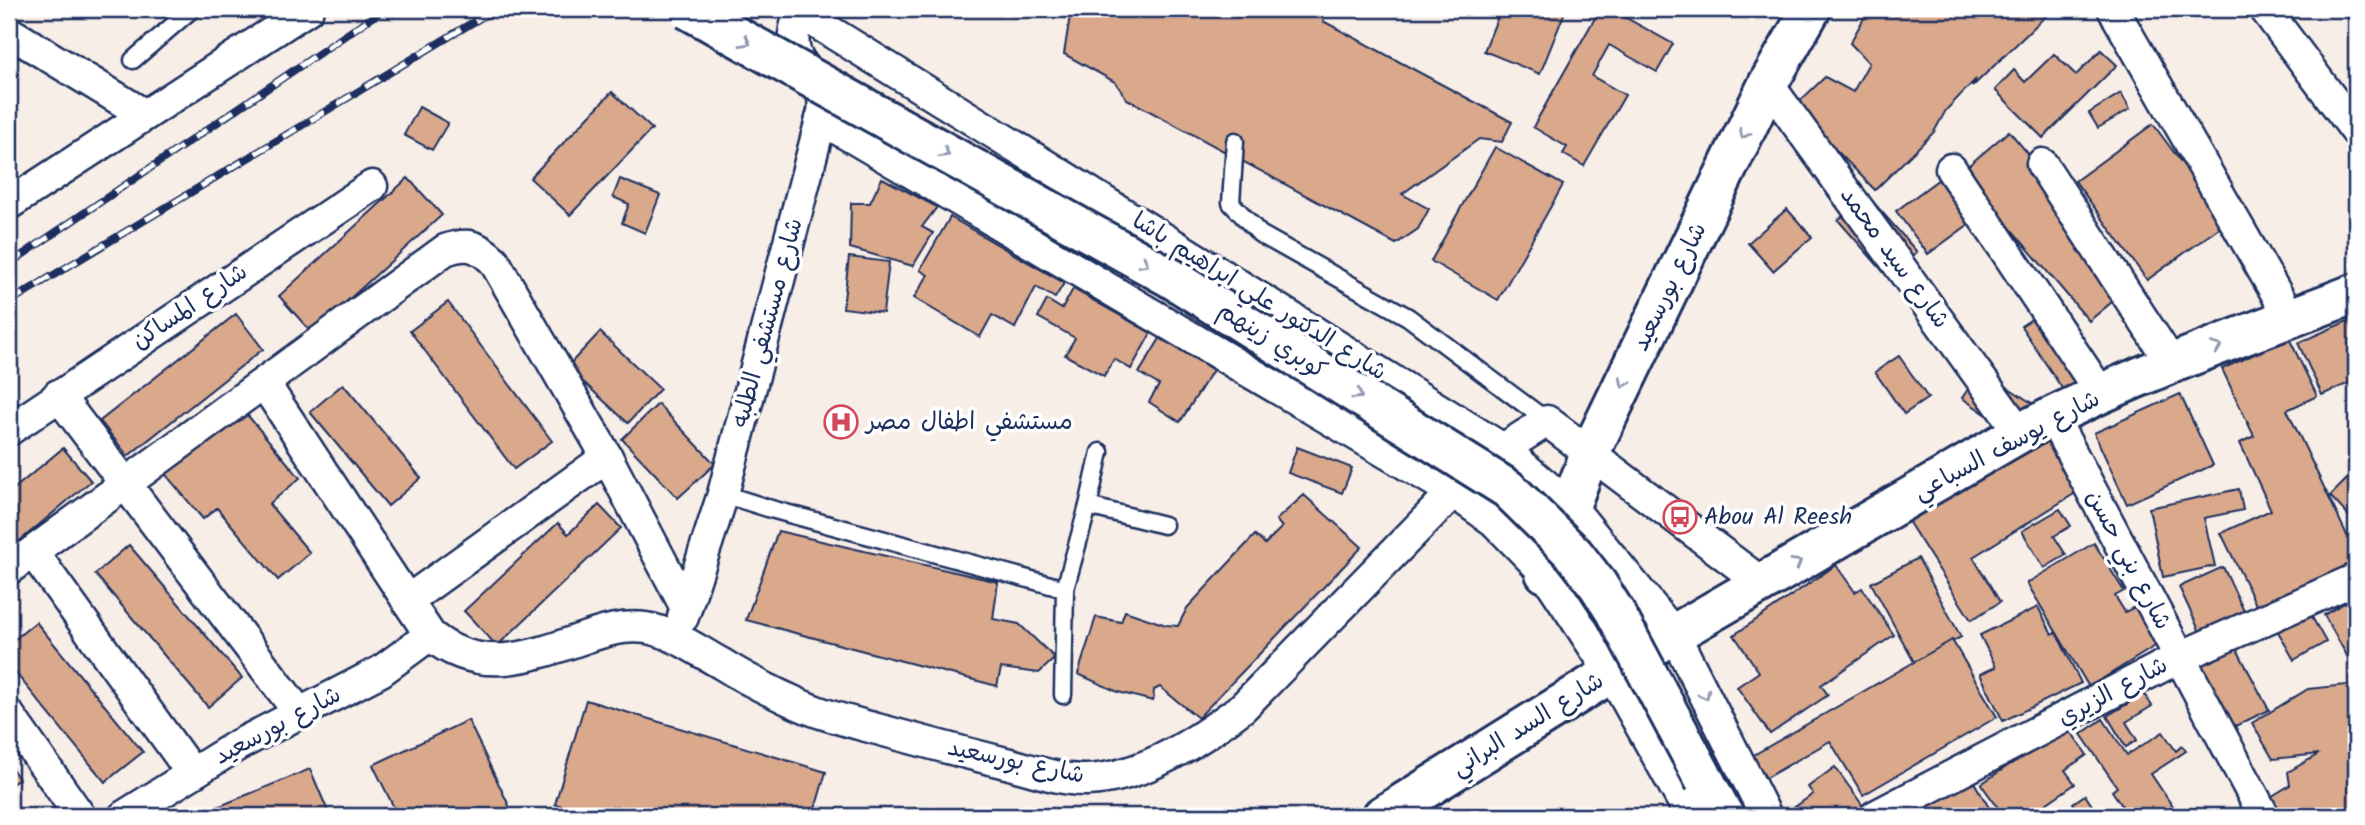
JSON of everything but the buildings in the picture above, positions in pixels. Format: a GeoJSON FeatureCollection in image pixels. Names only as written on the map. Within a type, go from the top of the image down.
{"type":"FeatureCollection","features":[{"type":"Feature","properties":{"kind":"main road","name":"كوبري زينهم"},"geometry":{"type":"LineString","coordinates":[[687,9],[1171,278],[1508,489],[1574,554],[1598,585],[1724,816]]}},
{"type":"Feature","properties":{"kind":"main road","name":"شارع بورسعيد"},"geometry":{"type":"LineString","coordinates":[[1545,573],[1590,453],[1768,83],[1811,9]]}},
{"type":"Feature","properties":{"kind":"main road","name":"شارع يوسف السباعي"},"geometry":{"type":"LineString","coordinates":[[1674,634],[2036,424],[2172,364],[2291,319],[2353,300]]}},
{"type":"Feature","properties":{"kind":"main road","name":"شارع السد البراني"},"geometry":{"type":"LineString","coordinates":[[1399,812],[1674,634]]}},
{"type":"Feature","properties":{"kind":"street"},"geometry":{"type":"LineString","coordinates":[[9,204],[308,9]]}},
{"type":"Feature","properties":{"kind":"street"},"geometry":{"type":"LineString","coordinates":[[2113,9],[2291,319]]}},
{"type":"Feature","properties":{"kind":"street"},"geometry":{"type":"LineString","coordinates":[[2265,9],[2356,131]]}},
{"type":"Feature","properties":{"kind":"street","name":"شارع مستشفي الطلبه"},"geometry":{"type":"LineString","coordinates":[[676,638],[723,494],[824,104],[821,89],[794,50],[797,11]]}},
{"type":"Feature","properties":{"kind":"street","name":"شارع الدكتور علي ابراهيم باشا"},"geometry":{"type":"LineString","coordinates":[[797,11],[1503,449],[1570,506],[1674,634],[1766,816]]}},
{"type":"Feature","properties":{"kind":"street"},"geometry":{"type":"LineString","coordinates":[[9,32],[145,115]]}},
{"type":"Feature","properties":{"kind":"street","name":"شارع سيد محمد"},"geometry":{"type":"LineString","coordinates":[[1768,83],[2036,424]]}},
{"type":"Feature","properties":{"kind":"street"},"geometry":{"type":"LineString","coordinates":[[821,119],[1453,492],[1494,522],[1545,573],[1611,673],[1691,816]]}},
{"type":"Feature","properties":{"kind":"street"},"geometry":{"type":"LineString","coordinates":[[2042,164],[2172,364]]}},
{"type":"Feature","properties":{"kind":"street"},"geometry":{"type":"LineString","coordinates":[[1951,169],[2102,395]]}},
{"type":"Feature","properties":{"kind":"street","name":"شارع المساكن"},"geometry":{"type":"LineString","coordinates":[[9,430],[372,186]]}},
{"type":"Feature","properties":{"kind":"street"},"geometry":{"type":"LineString","coordinates":[[9,569],[445,250],[470,246],[482,249],[494,261],[607,457],[686,608]]}},
{"type":"Feature","properties":{"kind":"street","name":"شارع بورسعيد"},"geometry":{"type":"LineString","coordinates":[[264,383],[430,635],[462,655],[506,660],[531,655],[612,628],[647,628],[676,638],[795,703],[833,717],[1043,773],[1085,780],[1114,776],[1183,748],[1243,707],[1453,492],[1503,449],[1547,421]]}},
{"type":"Feature","properties":{"kind":"street"},"geometry":{"type":"LineString","coordinates":[[58,395],[300,714]]}},
{"type":"Feature","properties":{"kind":"street"},"geometry":{"type":"LineString","coordinates":[[1547,421],[1762,583]]}},
{"type":"Feature","properties":{"kind":"street","name":"شارع بني حسن"},"geometry":{"type":"LineString","coordinates":[[2036,424],[2180,657],[2264,816]]}},
{"type":"Feature","properties":{"kind":"street"},"geometry":{"type":"LineString","coordinates":[[407,601],[607,457]]}},
{"type":"Feature","properties":{"kind":"street"},"geometry":{"type":"LineString","coordinates":[[33,552],[191,772]]}},
{"type":"Feature","properties":{"kind":"street","name":"شارع الزيري"},"geometry":{"type":"LineString","coordinates":[[1875,816],[2180,657],[2356,579]]}},
{"type":"Feature","properties":{"kind":"street","name":"شارع بورسعيد"},"geometry":{"type":"LineString","coordinates":[[124,816],[238,745],[381,671],[430,635]]}},
{"type":"Feature","properties":{"kind":"street"},"geometry":{"type":"LineString","coordinates":[[9,715],[80,816]]}},
{"type":"Feature","properties":{"kind":"lane"},"geometry":{"type":"LineString","coordinates":[[132,60],[192,9]]}},
{"type":"Feature","properties":{"kind":"lane"},"geometry":{"type":"LineString","coordinates":[[1235,141],[1231,203],[1260,234],[1408,317],[1547,421]]}},
{"type":"Feature","properties":{"kind":"lane"},"geometry":{"type":"LineString","coordinates":[[1063,695],[1065,589],[1100,452]]}},
{"type":"Feature","properties":{"kind":"lane"},"geometry":{"type":"LineString","coordinates":[[723,494],[1065,589]]}},
{"type":"Feature","properties":{"kind":"lane"},"geometry":{"type":"LineString","coordinates":[[1088,506],[1164,525]]}},
{"type":"Feature","properties":{"kind":"railway"},"geometry":{"type":"LineString","coordinates":[[9,264],[384,9]]}},
{"type":"Feature","properties":{"kind":"railway"},"geometry":{"type":"LineString","coordinates":[[9,302],[495,9]]}},
{"type":"Feature","properties":{"kind":"place","name":"مستشفي اطفال مصر"},"geometry":{"type":"Point","coordinates":[841,422]}},
{"type":"Feature","properties":{"kind":"place","name":"Abou Al Reesh"},"geometry":{"type":"Point","coordinates":[1680,517]}}]}
